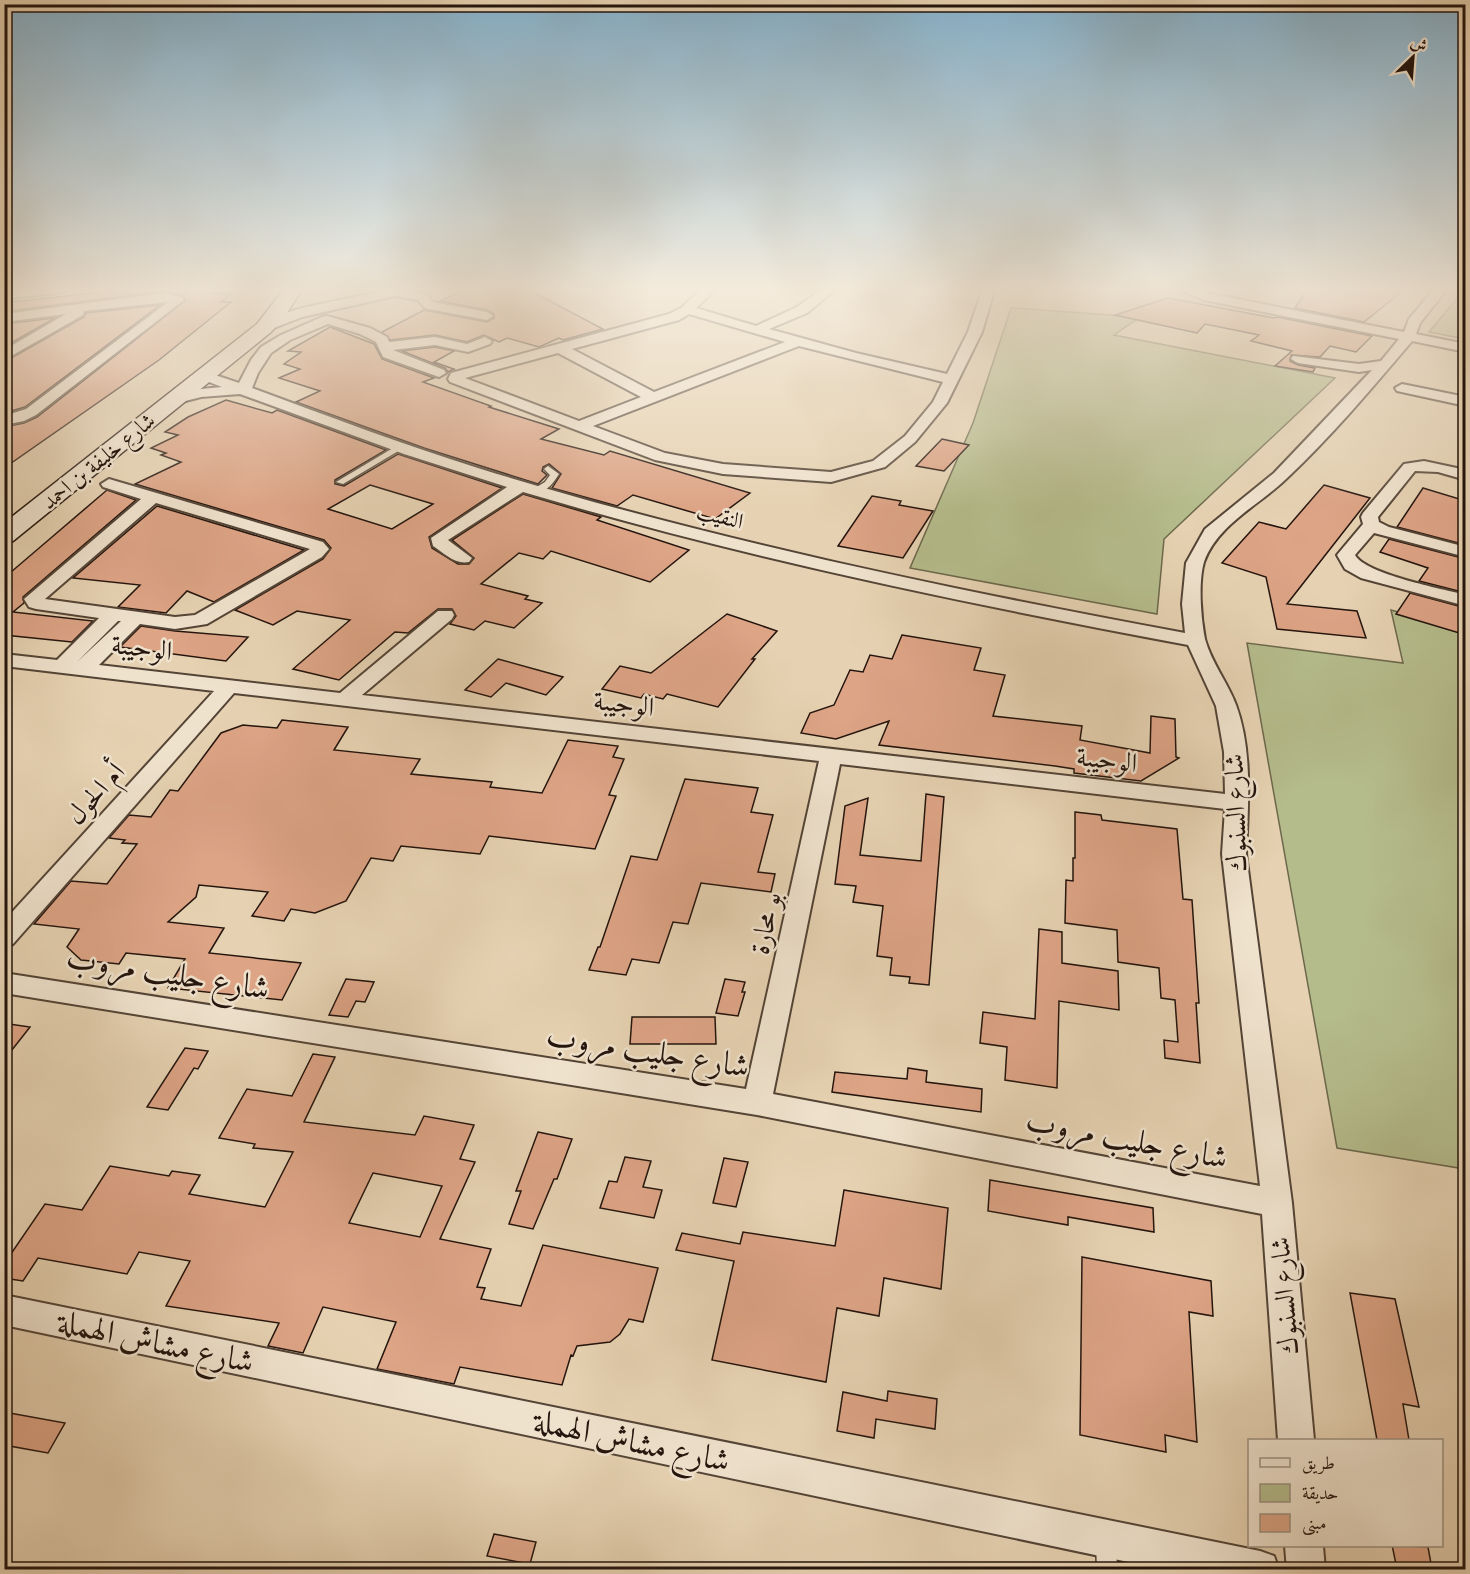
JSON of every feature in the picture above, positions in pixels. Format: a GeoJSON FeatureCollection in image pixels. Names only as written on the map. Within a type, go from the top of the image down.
{"type":"FeatureCollection","features":[{"type":"Feature","properties":{"kind":"street"},"geometry":{"type":"LineString","coordinates":[[4,420],[19,418],[31,412],[97,361]]}},
{"type":"Feature","properties":{"kind":"street","name":"شارع خليفة بن احمد"},"geometry":{"type":"LineString","coordinates":[[31,488],[198,361]]}},
{"type":"Feature","properties":{"kind":"street","name":"شارع خليفة بن احمد"},"geometry":{"type":"LineString","coordinates":[[4,536],[224,361]]}},
{"type":"Feature","properties":{"kind":"street"},"geometry":{"type":"LineString","coordinates":[[174,400],[222,390],[244,390],[249,373],[256,361]]}},
{"type":"Feature","properties":{"kind":"street"},"geometry":{"type":"LineString","coordinates":[[408,361],[439,373]]}},
{"type":"Feature","properties":{"kind":"street"},"geometry":{"type":"LineString","coordinates":[[510,361],[456,376],[456,379],[577,427],[661,456],[723,469],[831,477],[879,464],[910,439],[940,403],[959,361]]}},
{"type":"Feature","properties":{"kind":"street"},"geometry":{"type":"LineString","coordinates":[[585,361],[653,398]]}},
{"type":"Feature","properties":{"kind":"street"},"geometry":{"type":"LineString","coordinates":[[577,427],[748,361]]}},
{"type":"Feature","properties":{"kind":"street"},"geometry":{"type":"LineString","coordinates":[[869,361],[950,379]]}},
{"type":"Feature","properties":{"kind":"street"},"geometry":{"type":"LineString","coordinates":[[1315,361],[1359,368],[1385,364]]}},
{"type":"Feature","properties":{"kind":"street","name":"شارع السنبوك"},"geometry":{"type":"LineString","coordinates":[[1296,1439],[1277,1203],[1234,854],[1238,803],[1235,752],[1226,706],[1196,641],[1191,604],[1195,562],[1211,533],[1280,476],[1387,361]]}},
{"type":"Feature","properties":{"kind":"street","name":"النقيب"},"geometry":{"type":"LineString","coordinates":[[206,376],[401,447],[520,486],[673,528],[861,574],[990,602],[1196,641]]}},
{"type":"Feature","properties":{"kind":"street"},"geometry":{"type":"LineString","coordinates":[[1402,388],[1466,402]]}},
{"type":"Feature","properties":{"kind":"street"},"geometry":{"type":"LineString","coordinates":[[1466,475],[1434,466],[1410,467],[1369,517],[1372,525],[1383,531],[1466,552]]}},
{"type":"Feature","properties":{"kind":"street"},"geometry":{"type":"LineString","coordinates":[[109,484],[153,497],[317,546],[320,549],[200,621],[175,623],[135,618],[43,605],[33,599],[153,497]]}},
{"type":"Feature","properties":{"kind":"street"},"geometry":{"type":"LineString","coordinates":[[463,558],[439,542],[440,538],[520,486]]}},
{"type":"Feature","properties":{"kind":"street"},"geometry":{"type":"LineString","coordinates":[[1372,525],[1346,555],[1351,565],[1367,574],[1466,601]]}},
{"type":"Feature","properties":{"kind":"street"},"geometry":{"type":"LineString","coordinates":[[61,667],[113,615]]}},
{"type":"Feature","properties":{"kind":"street"},"geometry":{"type":"LineString","coordinates":[[344,699],[445,615]]}},
{"type":"Feature","properties":{"kind":"street"},"geometry":{"type":"LineString","coordinates":[[84,669],[135,618]]}},
{"type":"Feature","properties":{"kind":"street","name":"الوجيبة"},"geometry":{"type":"LineString","coordinates":[[4,660],[1238,803]]}},
{"type":"Feature","properties":{"kind":"street","name":"أم الحول"},"geometry":{"type":"LineString","coordinates":[[4,938],[229,686]]}},
{"type":"Feature","properties":{"kind":"street","name":"بو محارة"},"geometry":{"type":"LineString","coordinates":[[757,1103],[831,756]]}},
{"type":"Feature","properties":{"kind":"street","name":"شارع جليب مروب"},"geometry":{"type":"LineString","coordinates":[[4,983],[757,1103],[1277,1203]]}},
{"type":"Feature","properties":{"kind":"street","name":"شارع مشاش الهملة"},"geometry":{"type":"LineString","coordinates":[[4,1310],[1106,1553],[1260,1569]]}},
{"type":"Feature","properties":{"kind":"street"},"geometry":{"type":"LineString","coordinates":[[1304,1547],[1306,1569]]}},
{"type":"Feature","properties":{"kind":"lane"},"geometry":{"type":"LineString","coordinates":[[340,482],[401,447]]}},
{"type":"Feature","properties":{"kind":"lane"},"geometry":{"type":"LineString","coordinates":[[538,490],[554,478],[555,474],[548,469]]}},
{"type":"Feature","properties":{"kind":"green space"},"geometry":{"type":"Polygon","coordinates":[[[993,361],[1250,361],[1335,378],[1164,539],[1157,614],[910,568],[973,423],[993,361]]]}},
{"type":"Feature","properties":{"kind":"green space"},"geometry":{"type":"Polygon","coordinates":[[[1391,610],[1465,631],[1465,1169],[1337,1148],[1247,643],[1403,663],[1391,610]]]}},
{"type":"Feature","properties":{"kind":"building"},"geometry":{"type":"Polygon","coordinates":[[[85,361],[25,407],[4,413],[4,362],[85,361]]]}},
{"type":"Feature","properties":{"kind":"building"},"geometry":{"type":"Polygon","coordinates":[[[108,361],[157,361],[4,468],[4,427],[24,423],[37,417],[108,361]]]}},
{"type":"Feature","properties":{"kind":"building"},"geometry":{"type":"Polygon","coordinates":[[[288,361],[389,361],[434,378],[423,382],[491,406],[489,407],[559,429],[541,439],[604,455],[610,451],[750,493],[715,519],[633,495],[617,506],[552,488],[561,474],[549,464],[543,467],[542,471],[547,475],[538,484],[424,448],[296,402],[320,391],[279,378],[300,369],[284,364],[288,361]]]}},
{"type":"Feature","properties":{"kind":"building"},"geometry":{"type":"Polygon","coordinates":[[[428,361],[435,361],[454,369],[448,372],[445,368],[428,361]]]}},
{"type":"Feature","properties":{"kind":"building"},"geometry":{"type":"Polygon","coordinates":[[[1280,361],[1291,361],[1315,368],[1313,372],[1275,366],[1280,361]]]}},
{"type":"Feature","properties":{"kind":"building"},"geometry":{"type":"Polygon","coordinates":[[[226,400],[272,413],[277,410],[386,450],[335,480],[335,484],[344,486],[398,454],[502,488],[429,537],[432,548],[458,564],[469,564],[474,558],[452,540],[523,494],[601,517],[597,520],[689,550],[650,582],[551,551],[543,559],[519,553],[481,584],[528,596],[525,599],[542,603],[514,628],[485,621],[474,630],[450,624],[456,616],[452,609],[438,609],[408,633],[395,632],[339,680],[293,669],[350,620],[297,611],[273,625],[235,610],[323,559],[331,548],[324,540],[135,484],[181,462],[161,455],[166,453],[151,448],[178,435],[165,432],[188,417],[226,400]],[[370,485],[328,509],[392,529],[433,504],[370,485]]]}},
{"type":"Feature","properties":{"kind":"building"},"geometry":{"type":"Polygon","coordinates":[[[942,439],[969,445],[944,471],[916,466],[942,439]]]}},
{"type":"Feature","properties":{"kind":"building"},"geometry":{"type":"Polygon","coordinates":[[[1324,485],[1370,498],[1287,604],[1357,611],[1366,638],[1277,629],[1266,577],[1222,563],[1259,522],[1286,529],[1324,485]]]}},
{"type":"Feature","properties":{"kind":"building"},"geometry":{"type":"Polygon","coordinates":[[[1423,488],[1466,501],[1466,545],[1397,527],[1423,488]]]}},
{"type":"Feature","properties":{"kind":"building"},"geometry":{"type":"Polygon","coordinates":[[[107,490],[136,500],[23,597],[24,603],[13,612],[93,621],[72,642],[4,635],[4,578],[107,490]]]}},
{"type":"Feature","properties":{"kind":"building"},"geometry":{"type":"Polygon","coordinates":[[[872,496],[901,501],[899,505],[933,511],[903,558],[838,546],[872,496]]]}},
{"type":"Feature","properties":{"kind":"building"},"geometry":{"type":"Polygon","coordinates":[[[157,506],[304,550],[214,602],[187,591],[166,613],[118,607],[140,585],[73,578],[157,506]]]}},
{"type":"Feature","properties":{"kind":"building"},"geometry":{"type":"Polygon","coordinates":[[[1389,539],[1466,559],[1466,593],[1419,581],[1428,568],[1380,552],[1389,539]]]}},
{"type":"Feature","properties":{"kind":"building"},"geometry":{"type":"Polygon","coordinates":[[[1410,593],[1466,608],[1466,635],[1396,614],[1410,593]]]}},
{"type":"Feature","properties":{"kind":"building"},"geometry":{"type":"Polygon","coordinates":[[[727,614],[777,631],[752,659],[755,659],[718,707],[667,694],[663,699],[644,694],[641,698],[602,689],[620,666],[651,673],[727,614]]]}},
{"type":"Feature","properties":{"kind":"building"},"geometry":{"type":"Polygon","coordinates":[[[141,626],[248,637],[226,661],[120,647],[141,626]]]}},
{"type":"Feature","properties":{"kind":"building"},"geometry":{"type":"Polygon","coordinates":[[[902,635],[981,648],[974,670],[1005,675],[993,716],[1082,726],[1080,740],[1150,753],[1151,716],[1175,719],[1176,757],[1179,758],[1141,781],[1074,773],[1074,769],[1055,766],[879,745],[889,721],[836,739],[801,733],[810,713],[834,705],[850,670],[863,672],[870,655],[892,659],[902,635]]]}},
{"type":"Feature","properties":{"kind":"building"},"geometry":{"type":"Polygon","coordinates":[[[498,659],[563,677],[546,695],[506,683],[491,697],[465,690],[498,659]]]}},
{"type":"Feature","properties":{"kind":"building"},"geometry":{"type":"Polygon","coordinates":[[[282,720],[348,727],[334,750],[420,759],[411,774],[492,782],[490,787],[542,793],[568,740],[618,746],[613,757],[624,759],[609,795],[616,796],[595,849],[489,836],[480,854],[401,846],[393,861],[371,858],[346,901],[315,913],[291,909],[284,921],[252,916],[268,892],[199,885],[196,897],[168,922],[224,928],[209,953],[301,963],[282,1000],[168,988],[185,959],[126,953],[119,964],[81,960],[67,947],[79,929],[34,924],[71,881],[107,884],[137,844],[122,843],[125,840],[109,838],[129,815],[151,817],[170,790],[178,791],[221,733],[243,725],[277,728],[282,720]]]}},
{"type":"Feature","properties":{"kind":"building"},"geometry":{"type":"Polygon","coordinates":[[[685,779],[758,788],[751,812],[773,815],[758,872],[775,874],[771,892],[701,883],[688,924],[673,922],[659,963],[632,959],[626,975],[589,970],[598,947],[600,947],[631,856],[657,860],[685,779]]]}},
{"type":"Feature","properties":{"kind":"building"},"geometry":{"type":"Polygon","coordinates":[[[926,794],[944,797],[929,985],[909,983],[910,977],[890,975],[892,958],[877,956],[883,906],[853,902],[856,886],[835,884],[845,806],[868,798],[860,855],[921,861],[926,794]]]}},
{"type":"Feature","properties":{"kind":"building"},"geometry":{"type":"Polygon","coordinates":[[[1075,812],[1101,815],[1102,820],[1177,829],[1183,899],[1192,900],[1199,1003],[1196,1003],[1200,1063],[1165,1058],[1164,1040],[1178,1042],[1175,1000],[1161,998],[1159,968],[1118,962],[1117,930],[1065,923],[1066,880],[1073,881],[1075,812]]]}},
{"type":"Feature","properties":{"kind":"building"},"geometry":{"type":"Polygon","coordinates":[[[1039,929],[1062,932],[1062,963],[1118,971],[1119,1010],[1059,1001],[1057,1088],[1005,1080],[1007,1047],[980,1043],[983,1012],[1035,1019],[1039,929]]]}},
{"type":"Feature","properties":{"kind":"building"},"geometry":{"type":"Polygon","coordinates":[[[346,979],[374,982],[365,1002],[356,1001],[348,1017],[329,1015],[346,979]]]}},
{"type":"Feature","properties":{"kind":"building"},"geometry":{"type":"Polygon","coordinates":[[[725,979],[745,982],[742,992],[745,992],[738,1016],[716,1013],[725,979]]]}},
{"type":"Feature","properties":{"kind":"building"},"geometry":{"type":"Polygon","coordinates":[[[632,1017],[715,1017],[716,1044],[630,1044],[632,1017]]]}},
{"type":"Feature","properties":{"kind":"building"},"geometry":{"type":"Polygon","coordinates":[[[9,1024],[30,1027],[4,1060],[4,1031],[9,1024]]]}},
{"type":"Feature","properties":{"kind":"building"},"geometry":{"type":"Polygon","coordinates":[[[185,1048],[208,1051],[198,1069],[194,1068],[168,1110],[147,1107],[185,1048]]]}},
{"type":"Feature","properties":{"kind":"building"},"geometry":{"type":"Polygon","coordinates":[[[313,1054],[335,1057],[304,1122],[415,1135],[424,1116],[474,1125],[460,1159],[475,1162],[440,1239],[491,1249],[477,1287],[485,1288],[481,1299],[521,1306],[543,1245],[658,1268],[643,1322],[629,1319],[620,1334],[610,1342],[577,1346],[573,1356],[571,1355],[562,1385],[460,1367],[454,1384],[377,1369],[396,1322],[323,1307],[303,1353],[268,1346],[279,1323],[166,1306],[190,1261],[139,1252],[127,1274],[38,1258],[23,1281],[4,1278],[4,1264],[45,1204],[82,1210],[110,1166],[169,1176],[172,1171],[200,1175],[189,1194],[265,1207],[293,1152],[253,1148],[255,1144],[219,1138],[247,1089],[292,1096],[313,1054]],[[373,1173],[349,1223],[420,1237],[442,1186],[373,1173]]]}},
{"type":"Feature","properties":{"kind":"building"},"geometry":{"type":"Polygon","coordinates":[[[908,1068],[927,1071],[926,1082],[982,1089],[981,1112],[832,1092],[835,1072],[907,1079],[908,1068]]]}},
{"type":"Feature","properties":{"kind":"building"},"geometry":{"type":"Polygon","coordinates":[[[538,1132],[572,1139],[557,1179],[554,1179],[533,1229],[509,1224],[521,1191],[516,1191],[538,1132]]]}},
{"type":"Feature","properties":{"kind":"building"},"geometry":{"type":"Polygon","coordinates":[[[625,1157],[651,1161],[643,1187],[662,1190],[654,1218],[600,1208],[609,1181],[617,1182],[625,1157]]]}},
{"type":"Feature","properties":{"kind":"building"},"geometry":{"type":"Polygon","coordinates":[[[724,1158],[748,1162],[736,1207],[713,1203],[724,1158]]]}},
{"type":"Feature","properties":{"kind":"building"},"geometry":{"type":"Polygon","coordinates":[[[990,1180],[1153,1208],[1154,1232],[1068,1217],[1068,1225],[988,1211],[990,1180]]]}},
{"type":"Feature","properties":{"kind":"building"},"geometry":{"type":"Polygon","coordinates":[[[844,1190],[948,1208],[941,1289],[884,1278],[879,1316],[837,1308],[826,1382],[712,1360],[734,1261],[676,1250],[682,1233],[740,1244],[743,1232],[835,1246],[844,1190]]]}},
{"type":"Feature","properties":{"kind":"building"},"geometry":{"type":"Polygon","coordinates":[[[1082,1257],[1211,1281],[1213,1316],[1189,1312],[1197,1442],[1165,1435],[1166,1452],[1080,1435],[1082,1257]]]}},
{"type":"Feature","properties":{"kind":"building"},"geometry":{"type":"Polygon","coordinates":[[[1350,1293],[1395,1299],[1419,1407],[1403,1404],[1409,1439],[1377,1439],[1350,1293]]]}},
{"type":"Feature","properties":{"kind":"building"},"geometry":{"type":"Polygon","coordinates":[[[888,1391],[937,1399],[935,1429],[876,1419],[874,1438],[837,1431],[843,1392],[887,1401],[888,1391]]]}},
{"type":"Feature","properties":{"kind":"building"},"geometry":{"type":"Polygon","coordinates":[[[4,1412],[65,1423],[48,1453],[4,1445],[4,1412]]]}},
{"type":"Feature","properties":{"kind":"building"},"geometry":{"type":"Polygon","coordinates":[[[494,1534],[536,1542],[530,1564],[487,1556],[494,1534]]]}},
{"type":"Feature","properties":{"kind":"building"},"geometry":{"type":"Polygon","coordinates":[[[1392,1547],[1428,1547],[1432,1569],[1397,1569],[1392,1547]]]}}]}
